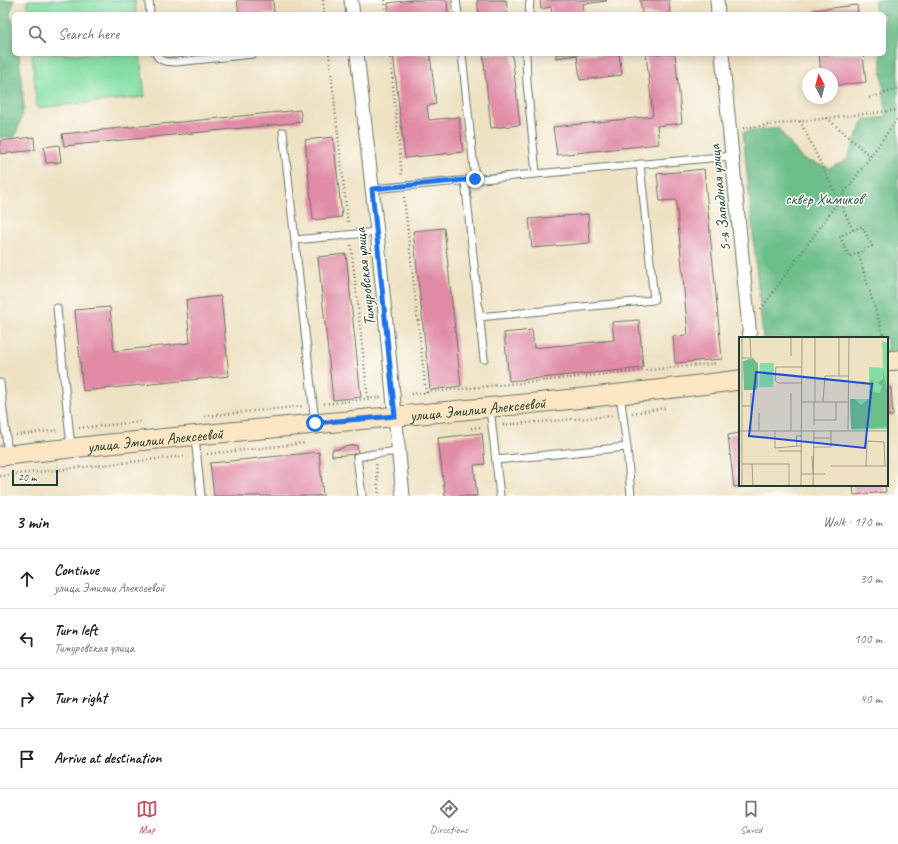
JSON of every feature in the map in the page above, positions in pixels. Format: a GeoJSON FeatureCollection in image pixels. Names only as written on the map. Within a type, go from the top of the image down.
{"type":"FeatureCollection","features":[{"type":"Feature","properties":{"kind":"street"},"geometry":{"type":"LineString","coordinates":[[352,0],[353,12]]}},
{"type":"Feature","properties":{"kind":"street"},"geometry":{"type":"LineString","coordinates":[[717,0],[718,12]]}},
{"type":"Feature","properties":{"kind":"street","name":"Тимуровская улица"},"geometry":{"type":"LineString","coordinates":[[357,56],[377,232],[403,496]]}},
{"type":"Feature","properties":{"kind":"street","name":"5-я Западная улица"},"geometry":{"type":"LineString","coordinates":[[722,56],[750,332]]}},
{"type":"Feature","properties":{"kind":"street"},"geometry":{"type":"LineString","coordinates":[[888,362],[898,360]]}},
{"type":"Feature","properties":{"kind":"street","name":"улица Эмилии Алексеевой"},"geometry":{"type":"LineString","coordinates":[[4,455],[619,394],[739,380]]}},
{"type":"Feature","properties":{"kind":"lane"},"geometry":{"type":"LineString","coordinates":[[149,0],[150,12]]}},
{"type":"Feature","properties":{"kind":"lane"},"geometry":{"type":"LineString","coordinates":[[456,0],[458,12]]}},
{"type":"Feature","properties":{"kind":"lane"},"geometry":{"type":"LineString","coordinates":[[529,12],[530,0]]}},
{"type":"Feature","properties":{"kind":"lane"},"geometry":{"type":"LineString","coordinates":[[157,56],[165,62],[176,62],[234,56]]}},
{"type":"Feature","properties":{"kind":"lane"},"geometry":{"type":"LineString","coordinates":[[462,56],[475,179]]}},
{"type":"Feature","properties":{"kind":"lane"},"geometry":{"type":"LineString","coordinates":[[526,56],[527,83],[536,173]]}},
{"type":"Feature","properties":{"kind":"lane"},"geometry":{"type":"LineString","coordinates":[[283,132],[315,423]]}},
{"type":"Feature","properties":{"kind":"lane"},"geometry":{"type":"LineString","coordinates":[[372,189],[732,156]]}},
{"type":"Feature","properties":{"kind":"lane"},"geometry":{"type":"LineString","coordinates":[[479,317],[654,300],[640,164]]}},
{"type":"Feature","properties":{"kind":"lane"},"geometry":{"type":"LineString","coordinates":[[464,180],[484,359]]}},
{"type":"Feature","properties":{"kind":"lane"},"geometry":{"type":"LineString","coordinates":[[295,240],[377,232]]}},
{"type":"Feature","properties":{"kind":"lane"},"geometry":{"type":"LineString","coordinates":[[57,308],[71,448]]}},
{"type":"Feature","properties":{"kind":"lane"},"geometry":{"type":"LineString","coordinates":[[0,383],[4,455]]}},
{"type":"Feature","properties":{"kind":"lane"},"geometry":{"type":"LineString","coordinates":[[619,394],[627,447],[631,496]]}},
{"type":"Feature","properties":{"kind":"lane"},"geometry":{"type":"LineString","coordinates":[[490,407],[500,496]]}},
{"type":"Feature","properties":{"kind":"lane"},"geometry":{"type":"LineString","coordinates":[[194,435],[201,496]]}},
{"type":"Feature","properties":{"kind":"lane"},"geometry":{"type":"LineString","coordinates":[[496,460],[627,447]]}},
{"type":"Feature","properties":{"kind":"lane"},"geometry":{"type":"LineString","coordinates":[[362,496],[357,458],[398,451]]}},
{"type":"Feature","properties":{"kind":"path"},"geometry":{"type":"LineString","coordinates":[[323,0],[324,12]]}},
{"type":"Feature","properties":{"kind":"path"},"geometry":{"type":"LineString","coordinates":[[384,0],[386,12]]}},
{"type":"Feature","properties":{"kind":"path"},"geometry":{"type":"LineString","coordinates":[[390,56],[426,393]]}},
{"type":"Feature","properties":{"kind":"path"},"geometry":{"type":"LineString","coordinates":[[869,98],[898,89]]}},
{"type":"Feature","properties":{"kind":"path"},"geometry":{"type":"LineString","coordinates":[[729,129],[898,110]]}},
{"type":"Feature","properties":{"kind":"path"},"geometry":{"type":"LineString","coordinates":[[827,118],[870,156]]}},
{"type":"Feature","properties":{"kind":"path"},"geometry":{"type":"LineString","coordinates":[[750,332],[870,156],[898,118]]}},
{"type":"Feature","properties":{"kind":"path"},"geometry":{"type":"LineString","coordinates":[[800,121],[853,230]]}},
{"type":"Feature","properties":{"kind":"path"},"geometry":{"type":"LineString","coordinates":[[862,226],[872,246],[858,253],[849,257],[840,236],[862,226]]}},
{"type":"Feature","properties":{"kind":"path"},"geometry":{"type":"LineString","coordinates":[[858,253],[884,337]]}},
{"type":"Feature","properties":{"kind":"path"},"geometry":{"type":"LineString","coordinates":[[411,394],[718,363]]}},
{"type":"Feature","properties":{"kind":"green space"},"geometry":{"type":"Polygon","coordinates":[[[0,0],[14,0],[10,15],[12,20],[12,56],[19,56],[24,108],[15,137],[0,138],[0,0]]]}},
{"type":"Feature","properties":{"kind":"green space"},"geometry":{"type":"Polygon","coordinates":[[[27,0],[135,0],[136,12],[28,12],[27,0]]]}},
{"type":"Feature","properties":{"kind":"green space","name":"сквер Химиков"},"geometry":{"type":"Polygon","coordinates":[[[874,0],[898,0],[898,350],[888,351],[888,337],[763,337],[743,132],[778,128],[802,159],[830,168],[847,160],[863,120],[886,117],[880,56],[886,56],[886,12],[876,12],[874,0]]]}},
{"type":"Feature","properties":{"kind":"green space"},"geometry":{"type":"Polygon","coordinates":[[[32,56],[140,56],[145,97],[37,108],[32,56]]]}},
{"type":"Feature","properties":{"kind":"building"},"geometry":{"type":"Polygon","coordinates":[[[237,0],[273,0],[274,12],[239,12],[237,0]]]}},
{"type":"Feature","properties":{"kind":"building"},"geometry":{"type":"Polygon","coordinates":[[[412,0],[447,0],[448,12],[389,12],[388,3],[412,0]]]}},
{"type":"Feature","properties":{"kind":"building"},"geometry":{"type":"Polygon","coordinates":[[[477,0],[506,0],[508,12],[479,12],[477,0]]]}},
{"type":"Feature","properties":{"kind":"building"},"geometry":{"type":"Polygon","coordinates":[[[540,0],[607,1],[583,4],[584,12],[552,12],[551,7],[541,9],[540,0]]]}},
{"type":"Feature","properties":{"kind":"building"},"geometry":{"type":"Polygon","coordinates":[[[640,0],[669,0],[670,12],[642,12],[640,0]]]}},
{"type":"Feature","properties":{"kind":"building"},"geometry":{"type":"Polygon","coordinates":[[[857,5],[858,12],[814,12],[814,10],[857,5]]]}},
{"type":"Feature","properties":{"kind":"building"},"geometry":{"type":"Polygon","coordinates":[[[393,56],[430,56],[436,104],[427,106],[429,120],[459,117],[463,152],[405,158],[393,56]]]}},
{"type":"Feature","properties":{"kind":"building"},"geometry":{"type":"Polygon","coordinates":[[[483,56],[512,56],[520,125],[491,128],[483,56]]]}},
{"type":"Feature","properties":{"kind":"building"},"geometry":{"type":"Polygon","coordinates":[[[556,56],[570,56],[556,58],[556,56]]]}},
{"type":"Feature","properties":{"kind":"building"},"geometry":{"type":"Polygon","coordinates":[[[577,56],[619,56],[622,75],[580,80],[577,56]]]}},
{"type":"Feature","properties":{"kind":"building"},"geometry":{"type":"Polygon","coordinates":[[[646,56],[675,56],[682,123],[657,126],[659,144],[557,155],[553,127],[653,116],[646,56]]]}},
{"type":"Feature","properties":{"kind":"building"},"geometry":{"type":"Polygon","coordinates":[[[819,56],[863,56],[866,82],[838,85],[838,68],[820,68],[819,56]]]}},
{"type":"Feature","properties":{"kind":"building"},"geometry":{"type":"Polygon","coordinates":[[[300,110],[302,122],[64,146],[62,134],[300,110]]]}},
{"type":"Feature","properties":{"kind":"building"},"geometry":{"type":"Polygon","coordinates":[[[34,137],[35,150],[0,154],[0,141],[34,137]]]}},
{"type":"Feature","properties":{"kind":"building"},"geometry":{"type":"Polygon","coordinates":[[[333,137],[342,217],[313,220],[305,140],[333,137]]]}},
{"type":"Feature","properties":{"kind":"building"},"geometry":{"type":"Polygon","coordinates":[[[59,145],[61,162],[46,163],[44,147],[59,145]]]}},
{"type":"Feature","properties":{"kind":"building"},"geometry":{"type":"Polygon","coordinates":[[[704,169],[722,359],[675,363],[673,336],[688,335],[676,200],[660,201],[657,174],[704,169]]]}},
{"type":"Feature","properties":{"kind":"building"},"geometry":{"type":"Polygon","coordinates":[[[588,214],[590,243],[532,248],[529,219],[588,214]]]}},
{"type":"Feature","properties":{"kind":"building"},"geometry":{"type":"Polygon","coordinates":[[[444,228],[461,386],[430,390],[413,231],[444,228]]]}},
{"type":"Feature","properties":{"kind":"building"},"geometry":{"type":"Polygon","coordinates":[[[346,254],[361,397],[333,400],[318,257],[346,254]]]}},
{"type":"Feature","properties":{"kind":"building"},"geometry":{"type":"Polygon","coordinates":[[[221,296],[229,376],[83,391],[75,310],[110,307],[114,351],[190,343],[186,300],[221,296]]]}},
{"type":"Feature","properties":{"kind":"building"},"geometry":{"type":"Polygon","coordinates":[[[639,320],[643,368],[509,381],[504,333],[532,330],[534,348],[614,340],[612,322],[639,320]]]}},
{"type":"Feature","properties":{"kind":"building"},"geometry":{"type":"Polygon","coordinates":[[[888,388],[891,388],[893,416],[888,416],[888,388]]]}},
{"type":"Feature","properties":{"kind":"building"},"geometry":{"type":"Polygon","coordinates":[[[482,433],[485,464],[474,465],[477,496],[445,496],[438,438],[482,433]]]}},
{"type":"Feature","properties":{"kind":"building"},"geometry":{"type":"Polygon","coordinates":[[[739,433],[740,486],[734,487],[728,435],[739,433]]]}},
{"type":"Feature","properties":{"kind":"building"},"geometry":{"type":"Polygon","coordinates":[[[357,445],[358,454],[332,456],[332,450],[357,445]]]}},
{"type":"Feature","properties":{"kind":"building"},"geometry":{"type":"Polygon","coordinates":[[[319,452],[323,496],[214,496],[210,463],[319,452]]]}},
{"type":"Feature","properties":{"kind":"building"},"geometry":{"type":"Polygon","coordinates":[[[853,486],[885,486],[886,492],[854,495],[853,486]]]}},
{"type":"Feature","properties":{"kind":"route"},"geometry":{"type":"LineString","coordinates":[[315,423],[395,416],[372,189],[475,179]]}}]}
